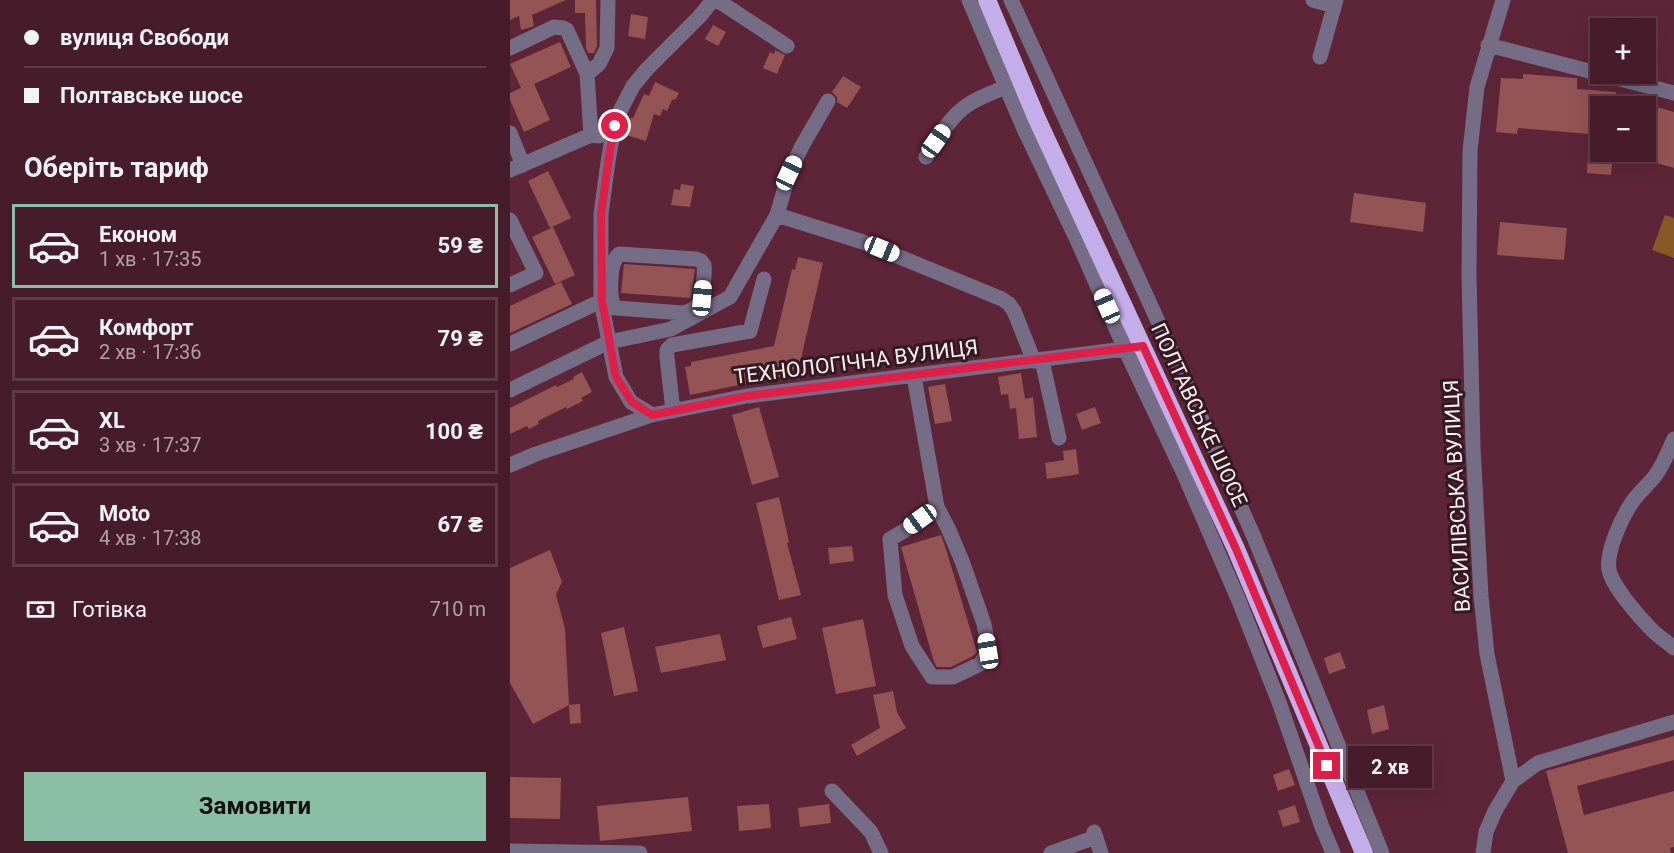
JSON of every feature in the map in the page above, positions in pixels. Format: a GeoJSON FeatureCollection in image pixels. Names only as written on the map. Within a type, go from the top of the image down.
{"type":"FeatureCollection","features":[{"type":"Feature","properties":{"kind":"highway","name":"ПОЛТАВСЬКЕ ШОСЕ"},"geometry":{"type":"LineString","coordinates":[[987,0],[1134,348],[1236,549],[1364,853]]}},
{"type":"Feature","properties":{"kind":"street"},"geometry":{"type":"LineString","coordinates":[[587,74],[599,64],[607,48],[608,0]]}},
{"type":"Feature","properties":{"kind":"street"},"geometry":{"type":"LineString","coordinates":[[652,415],[632,402],[616,377],[609,342],[601,214],[612,138],[619,113],[633,86],[647,69],[715,0],[786,46]]}},
{"type":"Feature","properties":{"kind":"street"},"geometry":{"type":"LineString","coordinates":[[969,0],[1024,129],[1078,242],[1134,348],[1184,474],[1239,601],[1279,702],[1322,827],[1334,853]]}},
{"type":"Feature","properties":{"kind":"street"},"geometry":{"type":"LineString","coordinates":[[1011,0],[1254,537],[1382,853]]}},
{"type":"Feature","properties":{"kind":"street"},"geometry":{"type":"LineString","coordinates":[[1313,0],[1335,3],[1320,57]]}},
{"type":"Feature","properties":{"kind":"street","name":"ВАСИЛІВСЬКА ВУЛИЦЯ"},"geometry":{"type":"LineString","coordinates":[[1503,0],[1477,87],[1470,151],[1469,274],[1473,447],[1481,596],[1487,654],[1513,781]]}},
{"type":"Feature","properties":{"kind":"street"},"geometry":{"type":"LineString","coordinates":[[510,48],[554,27],[567,30],[587,74],[591,135]]}},
{"type":"Feature","properties":{"kind":"street"},"geometry":{"type":"LineString","coordinates":[[1488,45],[1674,93]]}},
{"type":"Feature","properties":{"kind":"street"},"geometry":{"type":"LineString","coordinates":[[926,157],[960,111],[977,100],[1006,87]]}},
{"type":"Feature","properties":{"kind":"street"},"geometry":{"type":"LineString","coordinates":[[510,390],[609,342],[671,329],[730,297],[777,215],[789,173],[828,101]]}},
{"type":"Feature","properties":{"kind":"street"},"geometry":{"type":"LineString","coordinates":[[510,134],[516,167],[591,135],[612,138]]}},
{"type":"Feature","properties":{"kind":"street"},"geometry":{"type":"LineString","coordinates":[[777,215],[863,242],[1002,298],[1014,311],[1038,360],[1059,438]]}},
{"type":"Feature","properties":{"kind":"street"},"geometry":{"type":"LineString","coordinates":[[510,220],[536,273],[510,285]]}},
{"type":"Feature","properties":{"kind":"street"},"geometry":{"type":"LineString","coordinates":[[510,344],[606,305],[683,313],[692,310],[698,306],[702,298],[704,265],[696,259],[619,254],[613,262],[610,296],[606,305]]}},
{"type":"Feature","properties":{"kind":"street"},"geometry":{"type":"LineString","coordinates":[[673,411],[667,357],[670,347],[750,331],[764,279]]}},
{"type":"Feature","properties":{"kind":"street","name":"ТЕХНОЛОГІЧНА ВУЛИЦЯ"},"geometry":{"type":"LineString","coordinates":[[510,465],[652,415],[747,396],[1134,348]]}},
{"type":"Feature","properties":{"kind":"street"},"geometry":{"type":"LineString","coordinates":[[914,376],[937,507],[966,572],[984,624],[988,651],[980,664],[952,677],[932,677],[912,646],[895,596],[890,539],[937,507]]}},
{"type":"Feature","properties":{"kind":"street"},"geometry":{"type":"LineString","coordinates":[[1674,439],[1664,461],[1634,500],[1620,523],[1610,553],[1609,568],[1612,581],[1635,611],[1652,630],[1674,648]]}},
{"type":"Feature","properties":{"kind":"street"},"geometry":{"type":"LineString","coordinates":[[1483,853],[1486,832],[1495,811],[1513,781],[1538,763],[1674,722]]}},
{"type":"Feature","properties":{"kind":"street"},"geometry":{"type":"LineString","coordinates":[[832,791],[871,832],[881,853]]}},
{"type":"Feature","properties":{"kind":"street"},"geometry":{"type":"LineString","coordinates":[[1051,853],[1095,834],[1101,853]]}},
{"type":"Feature","properties":{"kind":"street"},"geometry":{"type":"LineString","coordinates":[[510,851],[640,853]]}},
{"type":"Feature","properties":{"kind":"shaded area"},"geometry":{"type":"Polygon","coordinates":[[[1665,215],[1674,218],[1674,258],[1652,250],[1665,215]]]}},
{"type":"Feature","properties":{"kind":"building"},"geometry":{"type":"Polygon","coordinates":[[[510,0],[566,0],[532,15],[534,26],[521,30],[519,16],[510,20],[510,0]]]}},
{"type":"Feature","properties":{"kind":"building"},"geometry":{"type":"Polygon","coordinates":[[[575,0],[596,0],[597,46],[594,53],[588,53],[586,48],[585,13],[575,13],[575,0]]]}},
{"type":"Feature","properties":{"kind":"building"},"geometry":{"type":"Polygon","coordinates":[[[631,14],[648,17],[645,39],[628,36],[631,14]]]}},
{"type":"Feature","properties":{"kind":"building"},"geometry":{"type":"Polygon","coordinates":[[[713,25],[726,32],[718,46],[705,39],[713,25]]]}},
{"type":"Feature","properties":{"kind":"building"},"geometry":{"type":"Polygon","coordinates":[[[560,42],[571,67],[534,84],[550,120],[524,132],[510,100],[510,93],[521,88],[510,64],[560,42]]]}},
{"type":"Feature","properties":{"kind":"building"},"geometry":{"type":"Polygon","coordinates":[[[775,50],[785,55],[777,74],[763,68],[770,52],[774,54],[775,50]]]}},
{"type":"Feature","properties":{"kind":"building"},"geometry":{"type":"Polygon","coordinates":[[[1523,74],[1577,78],[1577,89],[1616,92],[1616,96],[1590,96],[1590,162],[1612,162],[1611,175],[1587,173],[1589,134],[1518,128],[1517,134],[1496,132],[1501,78],[1523,79],[1523,74]]]}},
{"type":"Feature","properties":{"kind":"building"},"geometry":{"type":"Polygon","coordinates":[[[843,76],[861,87],[847,108],[837,102],[837,97],[832,92],[843,76]]]}},
{"type":"Feature","properties":{"kind":"building"},"geometry":{"type":"Polygon","coordinates":[[[655,82],[679,93],[676,99],[672,100],[667,111],[663,109],[660,116],[654,114],[646,141],[626,135],[631,118],[644,94],[649,96],[655,82]]]}},
{"type":"Feature","properties":{"kind":"building"},"geometry":{"type":"Polygon","coordinates":[[[1656,107],[1674,112],[1674,168],[1653,162],[1656,162],[1656,107]]]}},
{"type":"Feature","properties":{"kind":"building"},"geometry":{"type":"Polygon","coordinates":[[[548,171],[571,218],[550,228],[528,181],[548,171]]]}},
{"type":"Feature","properties":{"kind":"building"},"geometry":{"type":"Polygon","coordinates":[[[681,184],[694,186],[690,207],[671,205],[674,189],[680,190],[681,184]]]}},
{"type":"Feature","properties":{"kind":"building"},"geometry":{"type":"Polygon","coordinates":[[[1354,193],[1426,203],[1423,232],[1350,222],[1354,193]]]}},
{"type":"Feature","properties":{"kind":"building"},"geometry":{"type":"Polygon","coordinates":[[[1500,222],[1567,228],[1564,260],[1497,255],[1500,222]]]}},
{"type":"Feature","properties":{"kind":"building"},"geometry":{"type":"Polygon","coordinates":[[[553,227],[575,275],[555,284],[532,237],[553,227]]]}},
{"type":"Feature","properties":{"kind":"building"},"geometry":{"type":"Polygon","coordinates":[[[798,257],[823,263],[800,363],[788,375],[690,395],[685,367],[691,366],[691,362],[774,346],[792,269],[795,270],[798,257]]]}},
{"type":"Feature","properties":{"kind":"building"},"geometry":{"type":"Polygon","coordinates":[[[624,264],[695,269],[691,298],[621,293],[624,264]]]}},
{"type":"Feature","properties":{"kind":"building"},"geometry":{"type":"Polygon","coordinates":[[[561,282],[572,304],[510,333],[510,306],[561,282]]]}},
{"type":"Feature","properties":{"kind":"building"},"geometry":{"type":"Polygon","coordinates":[[[582,372],[592,392],[581,398],[583,401],[538,421],[539,424],[529,429],[527,426],[510,434],[510,408],[556,385],[557,387],[574,379],[573,377],[582,372]]]}},
{"type":"Feature","properties":{"kind":"building"},"geometry":{"type":"Polygon","coordinates":[[[1021,373],[1025,399],[1033,397],[1037,437],[1019,439],[1016,408],[1010,409],[1008,394],[1001,395],[998,377],[1021,373]]]}},
{"type":"Feature","properties":{"kind":"building"},"geometry":{"type":"Polygon","coordinates":[[[945,384],[952,421],[935,424],[928,387],[945,384]]]}},
{"type":"Feature","properties":{"kind":"building"},"geometry":{"type":"Polygon","coordinates":[[[759,407],[779,477],[752,485],[732,415],[759,407]]]}},
{"type":"Feature","properties":{"kind":"building"},"geometry":{"type":"Polygon","coordinates":[[[1095,407],[1101,423],[1082,430],[1076,414],[1095,407]]]}},
{"type":"Feature","properties":{"kind":"building"},"geometry":{"type":"Polygon","coordinates":[[[1076,449],[1079,474],[1047,479],[1045,463],[1064,460],[1063,451],[1076,449]]]}},
{"type":"Feature","properties":{"kind":"building"},"geometry":{"type":"Polygon","coordinates":[[[779,497],[789,542],[787,543],[801,595],[779,600],[756,503],[779,497]]]}},
{"type":"Feature","properties":{"kind":"building"},"geometry":{"type":"Polygon","coordinates":[[[941,535],[977,652],[951,667],[937,667],[934,662],[901,547],[941,535]]]}},
{"type":"Feature","properties":{"kind":"building"},"geometry":{"type":"Polygon","coordinates":[[[852,546],[854,561],[830,564],[828,548],[852,546]]]}},
{"type":"Feature","properties":{"kind":"building"},"geometry":{"type":"Polygon","coordinates":[[[550,550],[562,582],[556,594],[565,629],[569,705],[533,724],[510,683],[510,568],[550,550]]]}},
{"type":"Feature","properties":{"kind":"building"},"geometry":{"type":"Polygon","coordinates":[[[791,617],[797,639],[763,648],[757,626],[791,617]]]}},
{"type":"Feature","properties":{"kind":"building"},"geometry":{"type":"Polygon","coordinates":[[[863,619],[876,686],[836,694],[822,628],[863,619]]]}},
{"type":"Feature","properties":{"kind":"building"},"geometry":{"type":"Polygon","coordinates":[[[624,627],[638,691],[614,696],[601,633],[624,627]]]}},
{"type":"Feature","properties":{"kind":"building"},"geometry":{"type":"Polygon","coordinates":[[[720,634],[726,660],[661,673],[655,647],[720,634]]]}},
{"type":"Feature","properties":{"kind":"building"},"geometry":{"type":"Polygon","coordinates":[[[1340,652],[1346,668],[1329,674],[1324,658],[1340,652]]]}},
{"type":"Feature","properties":{"kind":"building"},"geometry":{"type":"Polygon","coordinates":[[[893,691],[897,712],[906,728],[857,756],[851,745],[880,728],[873,695],[893,691]]]}},
{"type":"Feature","properties":{"kind":"building"},"geometry":{"type":"Polygon","coordinates":[[[580,704],[581,723],[570,724],[569,705],[580,704]]]}},
{"type":"Feature","properties":{"kind":"building"},"geometry":{"type":"Polygon","coordinates":[[[1384,705],[1389,729],[1372,734],[1367,710],[1384,705]]]}},
{"type":"Feature","properties":{"kind":"building"},"geometry":{"type":"Polygon","coordinates":[[[1674,736],[1674,760],[1577,786],[1584,815],[1674,791],[1674,847],[1670,848],[1671,853],[1568,853],[1546,771],[1674,736]]]}},
{"type":"Feature","properties":{"kind":"building"},"geometry":{"type":"Polygon","coordinates":[[[1385,768],[1391,784],[1374,789],[1369,773],[1385,768]]]}},
{"type":"Feature","properties":{"kind":"building"},"geometry":{"type":"Polygon","coordinates":[[[1289,769],[1295,785],[1278,791],[1273,775],[1289,769]]]}},
{"type":"Feature","properties":{"kind":"building"},"geometry":{"type":"Polygon","coordinates":[[[510,777],[561,778],[560,819],[510,818],[510,777]]]}},
{"type":"Feature","properties":{"kind":"building"},"geometry":{"type":"Polygon","coordinates":[[[688,797],[692,831],[600,841],[597,806],[688,797]]]}},
{"type":"Feature","properties":{"kind":"building"},"geometry":{"type":"Polygon","coordinates":[[[769,804],[771,828],[739,831],[737,806],[769,804]]]}},
{"type":"Feature","properties":{"kind":"building"},"geometry":{"type":"Polygon","coordinates":[[[829,804],[831,823],[800,827],[798,808],[829,804]]]}},
{"type":"Feature","properties":{"kind":"building"},"geometry":{"type":"Polygon","coordinates":[[[1295,805],[1300,822],[1283,827],[1278,811],[1295,805]]]}},
{"type":"Feature","properties":{"kind":"route"},"geometry":{"type":"LineString","coordinates":[[615,126],[601,214],[602,301],[616,377],[632,402],[652,415],[747,396],[1143,346],[1236,549],[1327,766]]}}]}
